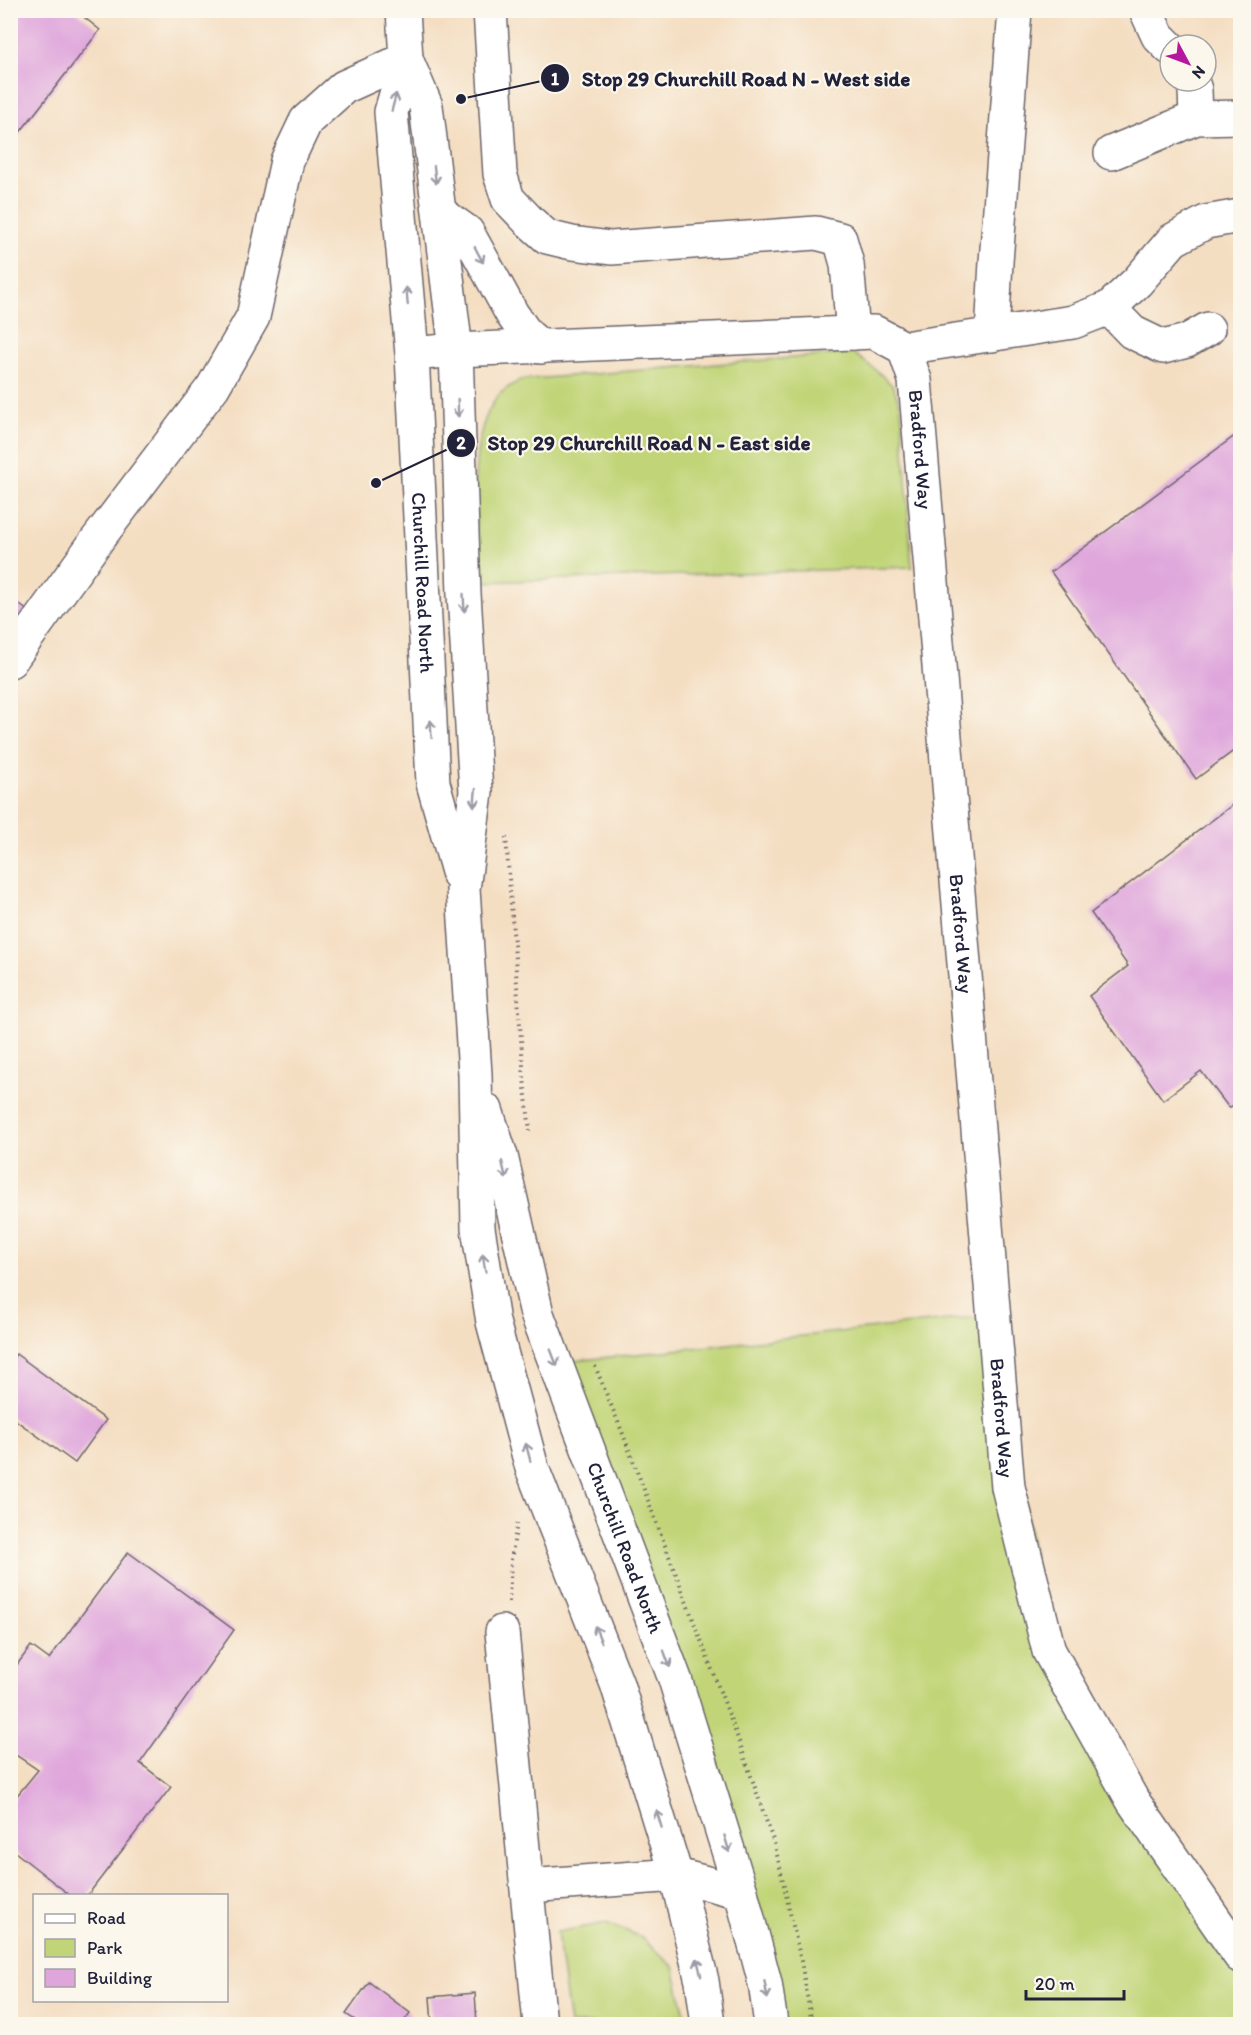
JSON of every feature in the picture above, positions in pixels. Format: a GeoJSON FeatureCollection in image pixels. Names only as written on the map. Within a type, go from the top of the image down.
{"type":"FeatureCollection","features":[{"type":"Feature","properties":{"kind":"street","name":"Churchill Road North"},"geometry":{"type":"LineString","coordinates":[[403,10],[406,59],[391,112],[412,354],[433,783],[463,889]]}},
{"type":"Feature","properties":{"kind":"street"},"geometry":{"type":"LineString","coordinates":[[490,10],[500,174],[508,199],[529,221],[547,237],[611,248],[816,232],[840,239],[847,264],[853,333]]}},
{"type":"Feature","properties":{"kind":"street"},"geometry":{"type":"LineString","coordinates":[[992,335],[1015,10]]}},
{"type":"Feature","properties":{"kind":"street"},"geometry":{"type":"LineString","coordinates":[[1146,10],[1158,36]]}},
{"type":"Feature","properties":{"kind":"street","name":"Churchill Road North"},"geometry":{"type":"LineString","coordinates":[[406,59],[426,106],[456,350],[464,594],[476,792],[463,889],[475,1074],[478,1228],[493,1322],[532,1468],[617,1684],[676,1875],[702,1981],[708,2025]]}},
{"type":"Feature","properties":{"kind":"street"},"geometry":{"type":"LineString","coordinates":[[10,661],[97,540],[213,387],[253,317],[287,160],[306,121],[344,87],[406,59]]}},
{"type":"Feature","properties":{"kind":"street"},"geometry":{"type":"LineString","coordinates":[[1195,93],[1196,118]]}},
{"type":"Feature","properties":{"kind":"street"},"geometry":{"type":"LineString","coordinates":[[1111,153],[1196,118],[1240,117]]}},
{"type":"Feature","properties":{"kind":"street"},"geometry":{"type":"LineString","coordinates":[[440,213],[467,232],[512,314],[527,335],[541,347]]}},
{"type":"Feature","properties":{"kind":"street"},"geometry":{"type":"LineString","coordinates":[[412,354],[456,350],[874,332],[904,348],[1073,322],[1109,308],[1137,282],[1173,240],[1206,222],[1240,216]]}},
{"type":"Feature","properties":{"kind":"street"},"geometry":{"type":"LineString","coordinates":[[1109,308],[1132,332],[1163,347],[1187,341],[1208,329]]}},
{"type":"Feature","properties":{"kind":"street","name":"Bradford Way"},"geometry":{"type":"LineString","coordinates":[[904,348],[915,380],[1008,1487],[1049,1652],[1133,1801],[1240,1956]]}},
{"type":"Feature","properties":{"kind":"street","name":"Churchill Road North"},"geometry":{"type":"LineString","coordinates":[[475,1074],[501,1156],[537,1314],[675,1679],[741,1892],[765,1983],[771,2025]]}},
{"type":"Feature","properties":{"kind":"street"},"geometry":{"type":"LineString","coordinates":[[502,1632],[540,2025]]}},
{"type":"Feature","properties":{"kind":"street"},"geometry":{"type":"LineString","coordinates":[[528,1886],[676,1875],[741,1892]]}},
{"type":"Feature","properties":{"kind":"path"},"geometry":{"type":"LineString","coordinates":[[506,837],[524,1079],[531,1137]]}},
{"type":"Feature","properties":{"kind":"path"},"geometry":{"type":"LineString","coordinates":[[594,1362],[740,1744],[775,1846],[801,1961],[812,2025]]}},
{"type":"Feature","properties":{"kind":"path"},"geometry":{"type":"LineString","coordinates":[[502,1632],[509,1599],[511,1560],[518,1518]]}},
{"type":"Feature","properties":{"kind":"green space"},"geometry":{"type":"Polygon","coordinates":[[[853,353],[893,386],[901,407],[912,567],[481,582],[475,511],[476,460],[487,414],[505,389],[520,380],[853,353]]]}},
{"type":"Feature","properties":{"kind":"green space"},"geometry":{"type":"Polygon","coordinates":[[[994,1315],[1049,1651],[1240,1951],[1240,2024],[769,2024],[741,1892],[556,1363],[994,1315]]]}},
{"type":"Feature","properties":{"kind":"green space"},"geometry":{"type":"Polygon","coordinates":[[[606,1923],[639,1936],[674,1967],[687,2024],[570,2024],[557,1932],[606,1923]]]}},
{"type":"Feature","properties":{"kind":"building"},"geometry":{"type":"Polygon","coordinates":[[[10,10],[75,10],[100,30],[10,145],[10,10]]]}},
{"type":"Feature","properties":{"kind":"building"},"geometry":{"type":"Polygon","coordinates":[[[1240,432],[1240,746],[1196,779],[1051,572],[1240,432]]]}},
{"type":"Feature","properties":{"kind":"building"},"geometry":{"type":"Polygon","coordinates":[[[10,597],[29,612],[10,636],[10,597]]]}},
{"type":"Feature","properties":{"kind":"building"},"geometry":{"type":"Polygon","coordinates":[[[1240,799],[1240,1100],[1229,1108],[1201,1071],[1163,1100],[1089,996],[1128,966],[1091,913],[1240,799]]]}},
{"type":"Feature","properties":{"kind":"building"},"geometry":{"type":"Polygon","coordinates":[[[16,1354],[106,1420],[75,1463],[10,1416],[10,1362],[16,1354]]]}},
{"type":"Feature","properties":{"kind":"building"},"geometry":{"type":"Polygon","coordinates":[[[128,1552],[234,1630],[140,1763],[171,1787],[89,1894],[68,1894],[10,1848],[10,1804],[38,1770],[10,1751],[10,1674],[31,1646],[49,1659],[128,1552]]]}},
{"type":"Feature","properties":{"kind":"building"},"geometry":{"type":"Polygon","coordinates":[[[369,1982],[410,2013],[402,2024],[361,2024],[346,2014],[369,1982]]]}},
{"type":"Feature","properties":{"kind":"building"},"geometry":{"type":"Polygon","coordinates":[[[475,1993],[477,2024],[432,2024],[430,1997],[475,1993]]]}},
{"type":"Feature","properties":{"kind":"place","name":"Stop 29 Churchill Road N - West side"},"geometry":{"type":"Point","coordinates":[461,99]}},
{"type":"Feature","properties":{"kind":"place","name":"Stop 29 Churchill Road N - East side"},"geometry":{"type":"Point","coordinates":[376,483]}}]}
